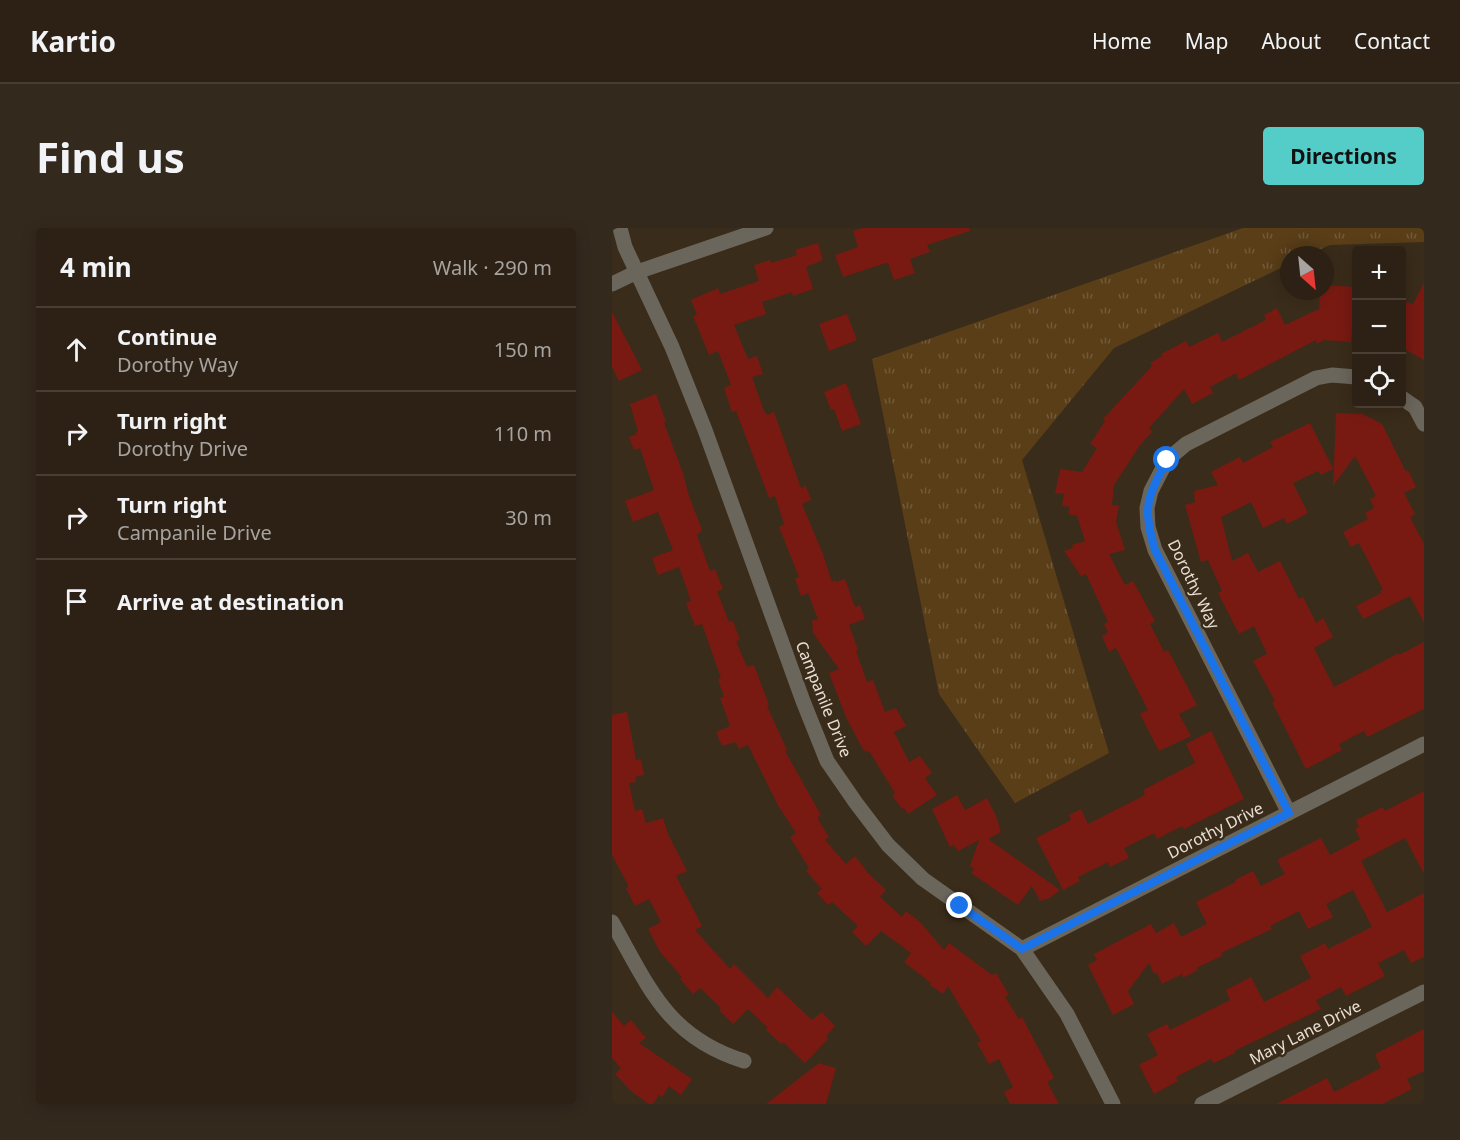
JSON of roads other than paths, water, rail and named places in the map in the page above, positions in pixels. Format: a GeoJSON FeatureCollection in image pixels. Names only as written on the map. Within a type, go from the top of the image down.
{"type":"FeatureCollection","features":[{"type":"Feature","properties":{"kind":"street","name":"Campanile Drive"},"geometry":{"type":"LineString","coordinates":[[620,228],[625,247],[672,347],[705,430],[827,761],[882,837],[916,872],[1022,949],[1067,1014],[1113,1104]]}},
{"type":"Feature","properties":{"kind":"street"},"geometry":{"type":"LineString","coordinates":[[612,284],[636,272],[765,228]]}},
{"type":"Feature","properties":{"kind":"street","name":"Dorothy Way"},"geometry":{"type":"LineString","coordinates":[[1289,813],[1155,550],[1148,527],[1147,508],[1151,491],[1167,460],[1186,444],[1316,378],[1332,375],[1352,377]]}},
{"type":"Feature","properties":{"kind":"street"},"geometry":{"type":"LineString","coordinates":[[1406,401],[1415,407],[1424,424]]}},
{"type":"Feature","properties":{"kind":"street","name":"Dorothy Drive"},"geometry":{"type":"LineString","coordinates":[[1022,949],[1424,744]]}},
{"type":"Feature","properties":{"kind":"street"},"geometry":{"type":"LineString","coordinates":[[612,922],[651,991],[678,1025],[709,1047],[744,1061]]}},
{"type":"Feature","properties":{"kind":"street","name":"Mary Lane Drive"},"geometry":{"type":"LineString","coordinates":[[1202,1104],[1424,992]]}}]}
